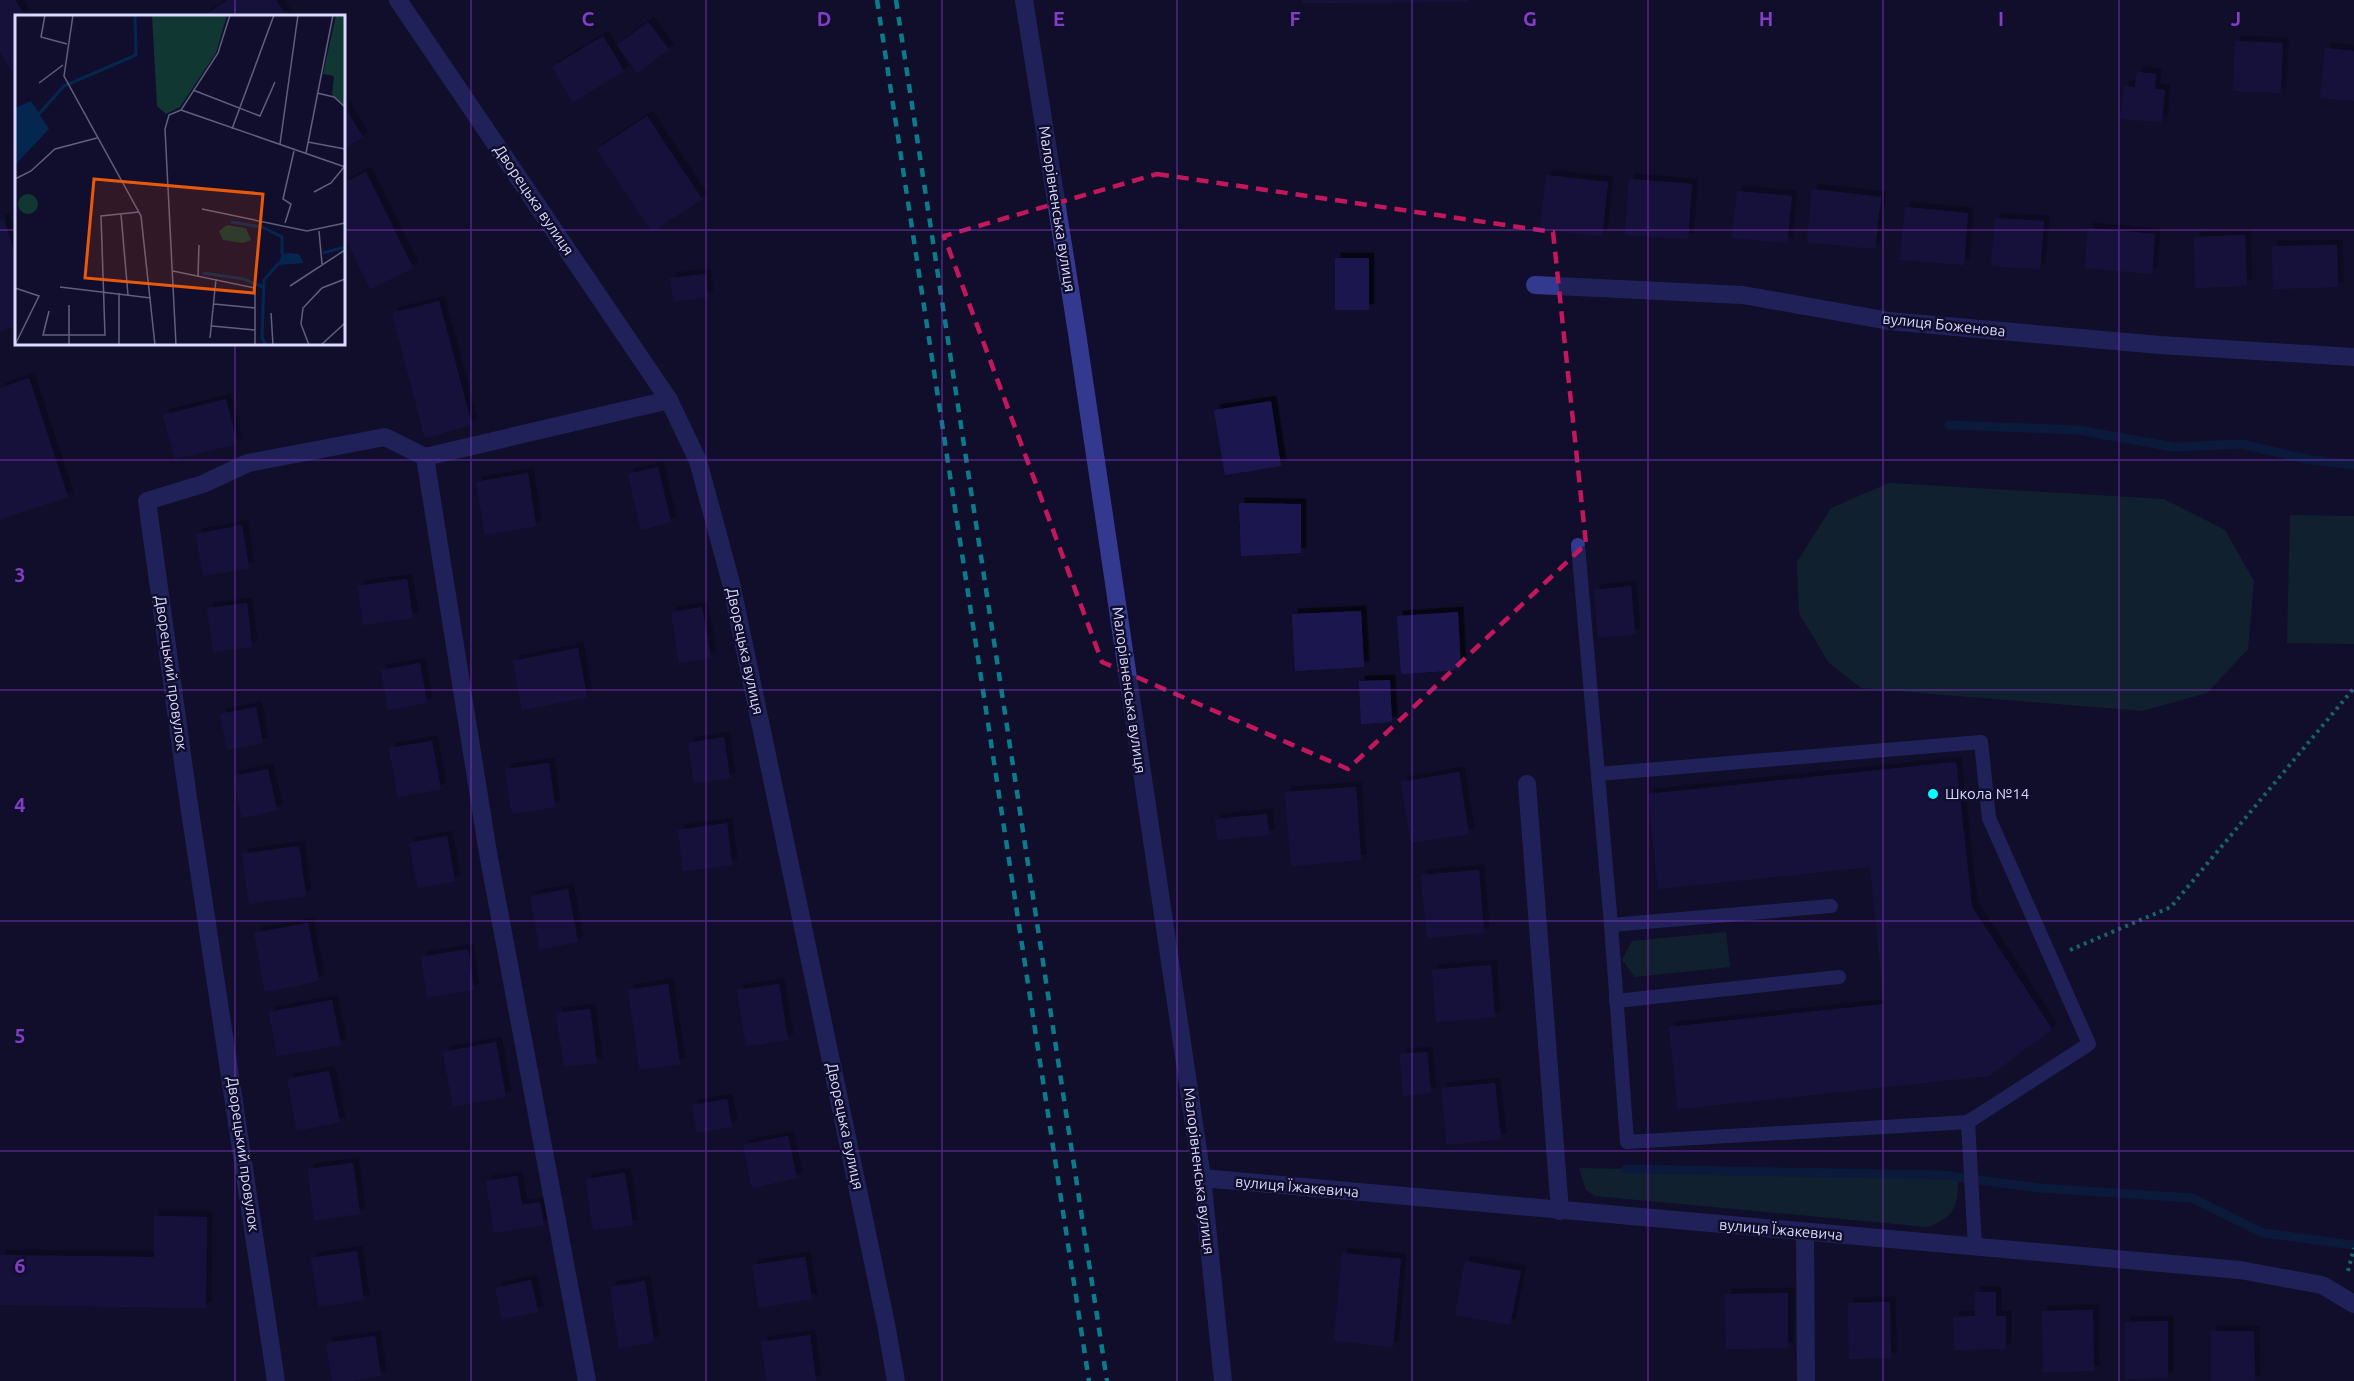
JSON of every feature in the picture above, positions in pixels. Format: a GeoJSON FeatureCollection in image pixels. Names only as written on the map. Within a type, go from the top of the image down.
{"type":"FeatureCollection","features":[{"type":"Feature","properties":{"kind":"street","name":"Дворецька вулиця"},"geometry":{"type":"LineString","coordinates":[[398,0],[669,400],[698,461],[731,584],[882,1300],[896,1381]]}},
{"type":"Feature","properties":{"kind":"street","name":"Малорівненська вулиця"},"geometry":{"type":"LineString","coordinates":[[1024,0],[1077,333],[1202,1178],[1223,1381]]}},
{"type":"Feature","properties":{"kind":"street","name":"вулиця Боженова"},"geometry":{"type":"LineString","coordinates":[[1534,285],[1743,295],[1889,321],[2160,345],[2354,357]]}},
{"type":"Feature","properties":{"kind":"street"},"geometry":{"type":"LineString","coordinates":[[587,1381],[488,853],[425,457],[669,400]]}},
{"type":"Feature","properties":{"kind":"street","name":"Дворецький провулок"},"geometry":{"type":"LineString","coordinates":[[276,1381],[231,1069],[188,798],[147,501],[203,484],[248,463],[385,437],[425,457]]}},
{"type":"Feature","properties":{"kind":"street"},"geometry":{"type":"LineString","coordinates":[[1527,784],[1560,1210]]}},
{"type":"Feature","properties":{"kind":"street","name":"вулиця Їжакевича"},"geometry":{"type":"LineString","coordinates":[[1202,1178],[2240,1270],[2322,1285],[2354,1304]]}},
{"type":"Feature","properties":{"kind":"street"},"geometry":{"type":"LineString","coordinates":[[1805,1232],[1806,1381]]}},
{"type":"Feature","properties":{"kind":"lane"},"geometry":{"type":"LineString","coordinates":[[1578,544],[1627,1142],[1968,1122],[2089,1044],[1989,818],[1981,742],[1598,774]]}},
{"type":"Feature","properties":{"kind":"lane"},"geometry":{"type":"LineString","coordinates":[[1611,925],[1831,906]]}},
{"type":"Feature","properties":{"kind":"lane"},"geometry":{"type":"LineString","coordinates":[[1616,1001],[1839,977]]}},
{"type":"Feature","properties":{"kind":"lane"},"geometry":{"type":"LineString","coordinates":[[1968,1122],[1975,1247]]}},
{"type":"Feature","properties":{"kind":"path"},"geometry":{"type":"LineString","coordinates":[[2051,958],[2171,908],[2354,688]]}},
{"type":"Feature","properties":{"kind":"highlighted area"},"geometry":{"type":"Polygon","coordinates":[[[1157,174],[1553,232],[1586,544],[1348,769],[1102,662],[944,236],[1157,174]]]}},
{"type":"Feature","properties":{"kind":"green space"},"geometry":{"type":"Polygon","coordinates":[[[1889,483],[2164,499],[2225,530],[2254,581],[2248,649],[2207,693],[2142,711],[1861,688],[1829,663],[1799,613],[1797,562],[1831,508],[1889,483]]]}},
{"type":"Feature","properties":{"kind":"green space"},"geometry":{"type":"Polygon","coordinates":[[[2290,515],[2354,516],[2354,644],[2287,643],[2290,515]]]}},
{"type":"Feature","properties":{"kind":"green space"},"geometry":{"type":"Polygon","coordinates":[[[1726,932],[1730,967],[1635,977],[1622,960],[1632,941],[1726,932]]]}},
{"type":"Feature","properties":{"kind":"green space"},"geometry":{"type":"Polygon","coordinates":[[[1579,1168],[1959,1175],[1954,1208],[1946,1218],[1928,1227],[1595,1196],[1586,1190],[1579,1168]]]}},
{"type":"Feature","properties":{"kind":"building"},"geometry":{"type":"Polygon","coordinates":[[[0,0],[15,0],[24,15],[15,15],[15,75],[0,52],[0,0]]]}},
{"type":"Feature","properties":{"kind":"building"},"geometry":{"type":"Polygon","coordinates":[[[228,0],[276,0],[285,15],[205,15],[228,0]]]}},
{"type":"Feature","properties":{"kind":"building"},"geometry":{"type":"Polygon","coordinates":[[[1302,0],[1468,0],[1468,2],[1302,3],[1302,0]]]}},
{"type":"Feature","properties":{"kind":"building"},"geometry":{"type":"Polygon","coordinates":[[[648,22],[669,49],[637,73],[617,45],[648,22]]]}},
{"type":"Feature","properties":{"kind":"building"},"geometry":{"type":"Polygon","coordinates":[[[603,36],[624,71],[573,102],[552,67],[603,36]]]}},
{"type":"Feature","properties":{"kind":"building"},"geometry":{"type":"Polygon","coordinates":[[[2235,41],[2283,43],[2281,93],[2233,91],[2235,41]]]}},
{"type":"Feature","properties":{"kind":"building"},"geometry":{"type":"Polygon","coordinates":[[[2325,48],[2354,51],[2354,101],[2320,98],[2325,48]]]}},
{"type":"Feature","properties":{"kind":"building"},"geometry":{"type":"Polygon","coordinates":[[[2137,72],[2156,74],[2155,89],[2165,90],[2162,122],[2120,119],[2124,86],[2135,87],[2137,72]]]}},
{"type":"Feature","properties":{"kind":"building"},"geometry":{"type":"Polygon","coordinates":[[[345,108],[363,137],[345,148],[345,108]]]}},
{"type":"Feature","properties":{"kind":"building"},"geometry":{"type":"Polygon","coordinates":[[[647,116],[702,199],[652,232],[597,149],[647,116]]]}},
{"type":"Feature","properties":{"kind":"building"},"geometry":{"type":"Polygon","coordinates":[[[366,172],[413,268],[370,289],[345,237],[345,182],[366,172]]]}},
{"type":"Feature","properties":{"kind":"building"},"geometry":{"type":"Polygon","coordinates":[[[1546,175],[1608,182],[1602,236],[1540,229],[1546,175]]]}},
{"type":"Feature","properties":{"kind":"building"},"geometry":{"type":"Polygon","coordinates":[[[1629,179],[1692,184],[1688,239],[1625,235],[1629,179]]]}},
{"type":"Feature","properties":{"kind":"building"},"geometry":{"type":"Polygon","coordinates":[[[1812,189],[1881,197],[1875,249],[1807,242],[1812,189]]]}},
{"type":"Feature","properties":{"kind":"building"},"geometry":{"type":"Polygon","coordinates":[[[1737,191],[1792,196],[1787,243],[1732,238],[1737,191]]]}},
{"type":"Feature","properties":{"kind":"building"},"geometry":{"type":"Polygon","coordinates":[[[1905,207],[1968,213],[1964,265],[1900,260],[1905,207]]]}},
{"type":"Feature","properties":{"kind":"building"},"geometry":{"type":"Polygon","coordinates":[[[1995,218],[2044,221],[2040,269],[1991,266],[1995,218]]]}},
{"type":"Feature","properties":{"kind":"building"},"geometry":{"type":"Polygon","coordinates":[[[4,219],[15,255],[15,326],[0,331],[0,220],[4,219]]]}},
{"type":"Feature","properties":{"kind":"building"},"geometry":{"type":"Polygon","coordinates":[[[2088,228],[2155,234],[2152,274],[2085,268],[2088,228]]]}},
{"type":"Feature","properties":{"kind":"building"},"geometry":{"type":"Polygon","coordinates":[[[2245,235],[2247,286],[2195,288],[2194,237],[2245,235]]]}},
{"type":"Feature","properties":{"kind":"building"},"geometry":{"type":"Polygon","coordinates":[[[2337,245],[2338,287],[2273,289],[2272,246],[2337,245]]]}},
{"type":"Feature","properties":{"kind":"building"},"geometry":{"type":"Polygon","coordinates":[[[1335,258],[1369,258],[1369,310],[1335,310],[1335,258]]]}},
{"type":"Feature","properties":{"kind":"building"},"geometry":{"type":"Polygon","coordinates":[[[705,274],[708,297],[674,302],[670,278],[705,274]]]}},
{"type":"Feature","properties":{"kind":"building"},"geometry":{"type":"Polygon","coordinates":[[[439,301],[472,425],[425,438],[392,313],[439,301]]]}},
{"type":"Feature","properties":{"kind":"building"},"geometry":{"type":"Polygon","coordinates":[[[29,378],[68,497],[0,519],[0,388],[29,378]]]}},
{"type":"Feature","properties":{"kind":"building"},"geometry":{"type":"Polygon","coordinates":[[[226,399],[237,444],[175,459],[163,415],[226,399]]]}},
{"type":"Feature","properties":{"kind":"building"},"geometry":{"type":"Polygon","coordinates":[[[1271,401],[1281,466],[1225,475],[1214,410],[1271,401]]]}},
{"type":"Feature","properties":{"kind":"building"},"geometry":{"type":"Polygon","coordinates":[[[658,467],[671,522],[641,530],[628,474],[658,467]]]}},
{"type":"Feature","properties":{"kind":"building"},"geometry":{"type":"Polygon","coordinates":[[[528,473],[536,526],[485,535],[476,482],[528,473]]]}},
{"type":"Feature","properties":{"kind":"building"},"geometry":{"type":"Polygon","coordinates":[[[1239,503],[1301,504],[1301,553],[1241,556],[1239,503]]]}},
{"type":"Feature","properties":{"kind":"building"},"geometry":{"type":"Polygon","coordinates":[[[242,525],[249,568],[203,576],[196,534],[242,525]]]}},
{"type":"Feature","properties":{"kind":"building"},"geometry":{"type":"Polygon","coordinates":[[[407,579],[413,618],[363,625],[358,586],[407,579]]]}},
{"type":"Feature","properties":{"kind":"building"},"geometry":{"type":"Polygon","coordinates":[[[1631,586],[1635,634],[1598,638],[1594,590],[1631,586]]]}},
{"type":"Feature","properties":{"kind":"building"},"geometry":{"type":"Polygon","coordinates":[[[247,603],[252,647],[213,652],[207,608],[247,603]]]}},
{"type":"Feature","properties":{"kind":"building"},"geometry":{"type":"Polygon","coordinates":[[[702,607],[711,658],[679,663],[671,612],[702,607]]]}},
{"type":"Feature","properties":{"kind":"building"},"geometry":{"type":"Polygon","coordinates":[[[1361,611],[1364,667],[1295,671],[1292,614],[1361,611]]]}},
{"type":"Feature","properties":{"kind":"building"},"geometry":{"type":"Polygon","coordinates":[[[1458,612],[1461,670],[1401,674],[1397,616],[1458,612]]]}},
{"type":"Feature","properties":{"kind":"building"},"geometry":{"type":"Polygon","coordinates":[[[578,648],[587,697],[522,710],[513,661],[578,648]]]}},
{"type":"Feature","properties":{"kind":"building"},"geometry":{"type":"Polygon","coordinates":[[[420,663],[427,703],[388,710],[381,670],[420,663]]]}},
{"type":"Feature","properties":{"kind":"building"},"geometry":{"type":"Polygon","coordinates":[[[1390,680],[1392,722],[1361,724],[1359,681],[1390,680]]]}},
{"type":"Feature","properties":{"kind":"building"},"geometry":{"type":"Polygon","coordinates":[[[256,707],[263,743],[227,750],[220,714],[256,707]]]}},
{"type":"Feature","properties":{"kind":"building"},"geometry":{"type":"Polygon","coordinates":[[[724,737],[730,778],[694,783],[688,743],[724,737]]]}},
{"type":"Feature","properties":{"kind":"building"},"geometry":{"type":"Polygon","coordinates":[[[432,741],[441,789],[398,797],[389,748],[432,741]]]}},
{"type":"Feature","properties":{"kind":"building"},"geometry":{"type":"Polygon","coordinates":[[[1956,762],[1972,907],[2052,1029],[1989,1076],[1678,1109],[1669,1027],[1884,1004],[1870,867],[1658,889],[1648,794],[1956,762]]]}},
{"type":"Feature","properties":{"kind":"building"},"geometry":{"type":"Polygon","coordinates":[[[549,763],[555,807],[512,814],[505,769],[549,763]]]}},
{"type":"Feature","properties":{"kind":"building"},"geometry":{"type":"Polygon","coordinates":[[[268,769],[277,810],[242,818],[233,776],[268,769]]]}},
{"type":"Feature","properties":{"kind":"building"},"geometry":{"type":"Polygon","coordinates":[[[1459,772],[1469,834],[1411,843],[1401,782],[1459,772]]]}},
{"type":"Feature","properties":{"kind":"building"},"geometry":{"type":"Polygon","coordinates":[[[1356,787],[1361,860],[1291,866],[1285,792],[1356,787]]]}},
{"type":"Feature","properties":{"kind":"building"},"geometry":{"type":"Polygon","coordinates":[[[1267,814],[1269,835],[1217,840],[1215,819],[1267,814]]]}},
{"type":"Feature","properties":{"kind":"building"},"geometry":{"type":"Polygon","coordinates":[[[727,823],[732,865],[683,871],[678,830],[727,823]]]}},
{"type":"Feature","properties":{"kind":"building"},"geometry":{"type":"Polygon","coordinates":[[[447,836],[455,881],[418,888],[409,843],[447,836]]]}},
{"type":"Feature","properties":{"kind":"building"},"geometry":{"type":"Polygon","coordinates":[[[299,846],[306,896],[249,904],[242,854],[299,846]]]}},
{"type":"Feature","properties":{"kind":"building"},"geometry":{"type":"Polygon","coordinates":[[[1479,870],[1484,933],[1427,938],[1421,875],[1479,870]]]}},
{"type":"Feature","properties":{"kind":"building"},"geometry":{"type":"Polygon","coordinates":[[[568,889],[578,942],[540,949],[530,896],[568,889]]]}},
{"type":"Feature","properties":{"kind":"building"},"geometry":{"type":"Polygon","coordinates":[[[308,923],[319,981],[265,992],[254,933],[308,923]]]}},
{"type":"Feature","properties":{"kind":"building"},"geometry":{"type":"Polygon","coordinates":[[[468,949],[474,990],[427,997],[421,957],[468,949]]]}},
{"type":"Feature","properties":{"kind":"building"},"geometry":{"type":"Polygon","coordinates":[[[1491,965],[1495,1017],[1436,1022],[1432,970],[1491,965]]]}},
{"type":"Feature","properties":{"kind":"building"},"geometry":{"type":"Polygon","coordinates":[[[668,984],[680,1064],[640,1070],[628,990],[668,984]]]}},
{"type":"Feature","properties":{"kind":"building"},"geometry":{"type":"Polygon","coordinates":[[[779,984],[788,1040],[746,1046],[737,990],[779,984]]]}},
{"type":"Feature","properties":{"kind":"building"},"geometry":{"type":"Polygon","coordinates":[[[332,1000],[341,1045],[277,1056],[269,1012],[332,1000]]]}},
{"type":"Feature","properties":{"kind":"building"},"geometry":{"type":"Polygon","coordinates":[[[590,1009],[597,1063],[564,1067],[556,1013],[590,1009]]]}},
{"type":"Feature","properties":{"kind":"building"},"geometry":{"type":"Polygon","coordinates":[[[496,1042],[506,1097],[453,1107],[443,1052],[496,1042]]]}},
{"type":"Feature","properties":{"kind":"building"},"geometry":{"type":"Polygon","coordinates":[[[1427,1052],[1431,1093],[1403,1096],[1400,1054],[1427,1052]]]}},
{"type":"Feature","properties":{"kind":"building"},"geometry":{"type":"Polygon","coordinates":[[[329,1071],[340,1122],[297,1131],[287,1079],[329,1071]]]}},
{"type":"Feature","properties":{"kind":"building"},"geometry":{"type":"Polygon","coordinates":[[[1495,1083],[1501,1139],[1447,1145],[1441,1088],[1495,1083]]]}},
{"type":"Feature","properties":{"kind":"building"},"geometry":{"type":"Polygon","coordinates":[[[727,1099],[732,1127],[697,1133],[692,1105],[727,1099]]]}},
{"type":"Feature","properties":{"kind":"building"},"geometry":{"type":"Polygon","coordinates":[[[788,1136],[797,1178],[752,1188],[743,1145],[788,1136]]]}},
{"type":"Feature","properties":{"kind":"building"},"geometry":{"type":"Polygon","coordinates":[[[353,1163],[360,1214],[314,1220],[308,1169],[353,1163]]]}},
{"type":"Feature","properties":{"kind":"building"},"geometry":{"type":"Polygon","coordinates":[[[625,1173],[633,1225],[593,1230],[586,1179],[625,1173]]]}},
{"type":"Feature","properties":{"kind":"building"},"geometry":{"type":"Polygon","coordinates":[[[517,1176],[522,1205],[540,1202],[544,1225],[494,1233],[486,1181],[517,1176]]]}},
{"type":"Feature","properties":{"kind":"building"},"geometry":{"type":"Polygon","coordinates":[[[154,1216],[207,1217],[206,1308],[0,1305],[0,1255],[154,1257],[154,1216]]]}},
{"type":"Feature","properties":{"kind":"building"},"geometry":{"type":"Polygon","coordinates":[[[357,1251],[364,1300],[319,1307],[311,1258],[357,1251]]]}},
{"type":"Feature","properties":{"kind":"building"},"geometry":{"type":"Polygon","coordinates":[[[1342,1253],[1401,1259],[1393,1347],[1334,1341],[1342,1253]]]}},
{"type":"Feature","properties":{"kind":"building"},"geometry":{"type":"Polygon","coordinates":[[[805,1257],[812,1299],[759,1308],[752,1265],[805,1257]]]}},
{"type":"Feature","properties":{"kind":"building"},"geometry":{"type":"Polygon","coordinates":[[[1465,1261],[1521,1271],[1510,1325],[1455,1315],[1465,1261]]]}},
{"type":"Feature","properties":{"kind":"building"},"geometry":{"type":"Polygon","coordinates":[[[531,1280],[538,1312],[502,1319],[495,1288],[531,1280]]]}},
{"type":"Feature","properties":{"kind":"building"},"geometry":{"type":"Polygon","coordinates":[[[645,1281],[654,1342],[619,1348],[610,1287],[645,1281]]]}},
{"type":"Feature","properties":{"kind":"building"},"geometry":{"type":"Polygon","coordinates":[[[1975,1292],[1996,1292],[1996,1316],[2006,1316],[2006,1349],[1954,1350],[1953,1317],[1975,1316],[1975,1292]]]}},
{"type":"Feature","properties":{"kind":"building"},"geometry":{"type":"Polygon","coordinates":[[[1788,1293],[1788,1348],[1726,1349],[1725,1294],[1788,1293]]]}},
{"type":"Feature","properties":{"kind":"building"},"geometry":{"type":"Polygon","coordinates":[[[1890,1302],[1891,1358],[1849,1359],[1848,1303],[1890,1302]]]}},
{"type":"Feature","properties":{"kind":"building"},"geometry":{"type":"Polygon","coordinates":[[[2093,1310],[2094,1371],[2043,1372],[2042,1311],[2093,1310]]]}},
{"type":"Feature","properties":{"kind":"building"},"geometry":{"type":"Polygon","coordinates":[[[2168,1321],[2168,1378],[2125,1379],[2125,1322],[2168,1321]]]}},
{"type":"Feature","properties":{"kind":"building"},"geometry":{"type":"Polygon","coordinates":[[[2211,1331],[2254,1331],[2255,1381],[2211,1381],[2211,1331]]]}},
{"type":"Feature","properties":{"kind":"building"},"geometry":{"type":"Polygon","coordinates":[[[810,1335],[816,1381],[767,1381],[761,1342],[810,1335]]]}},
{"type":"Feature","properties":{"kind":"building"},"geometry":{"type":"Polygon","coordinates":[[[375,1336],[381,1376],[351,1381],[332,1381],[326,1343],[375,1336]]]}},
{"type":"Feature","properties":{"kind":"waterway"},"geometry":{"type":"LineString","coordinates":[[1949,425],[2078,430],[2174,447],[2242,444],[2306,459],[2354,465]]}},
{"type":"Feature","properties":{"kind":"waterway"},"geometry":{"type":"LineString","coordinates":[[1626,1169],[1942,1175],[2039,1188],[2192,1198],[2263,1233],[2354,1245]]}},
{"type":"Feature","properties":{"kind":"railway"},"geometry":{"type":"LineString","coordinates":[[877,0],[1089,1381]]}},
{"type":"Feature","properties":{"kind":"railway"},"geometry":{"type":"LineString","coordinates":[[896,0],[1107,1381]]}},
{"type":"Feature","properties":{"kind":"place","name":"Школа №14"},"geometry":{"type":"Point","coordinates":[1933,794]}}]}
